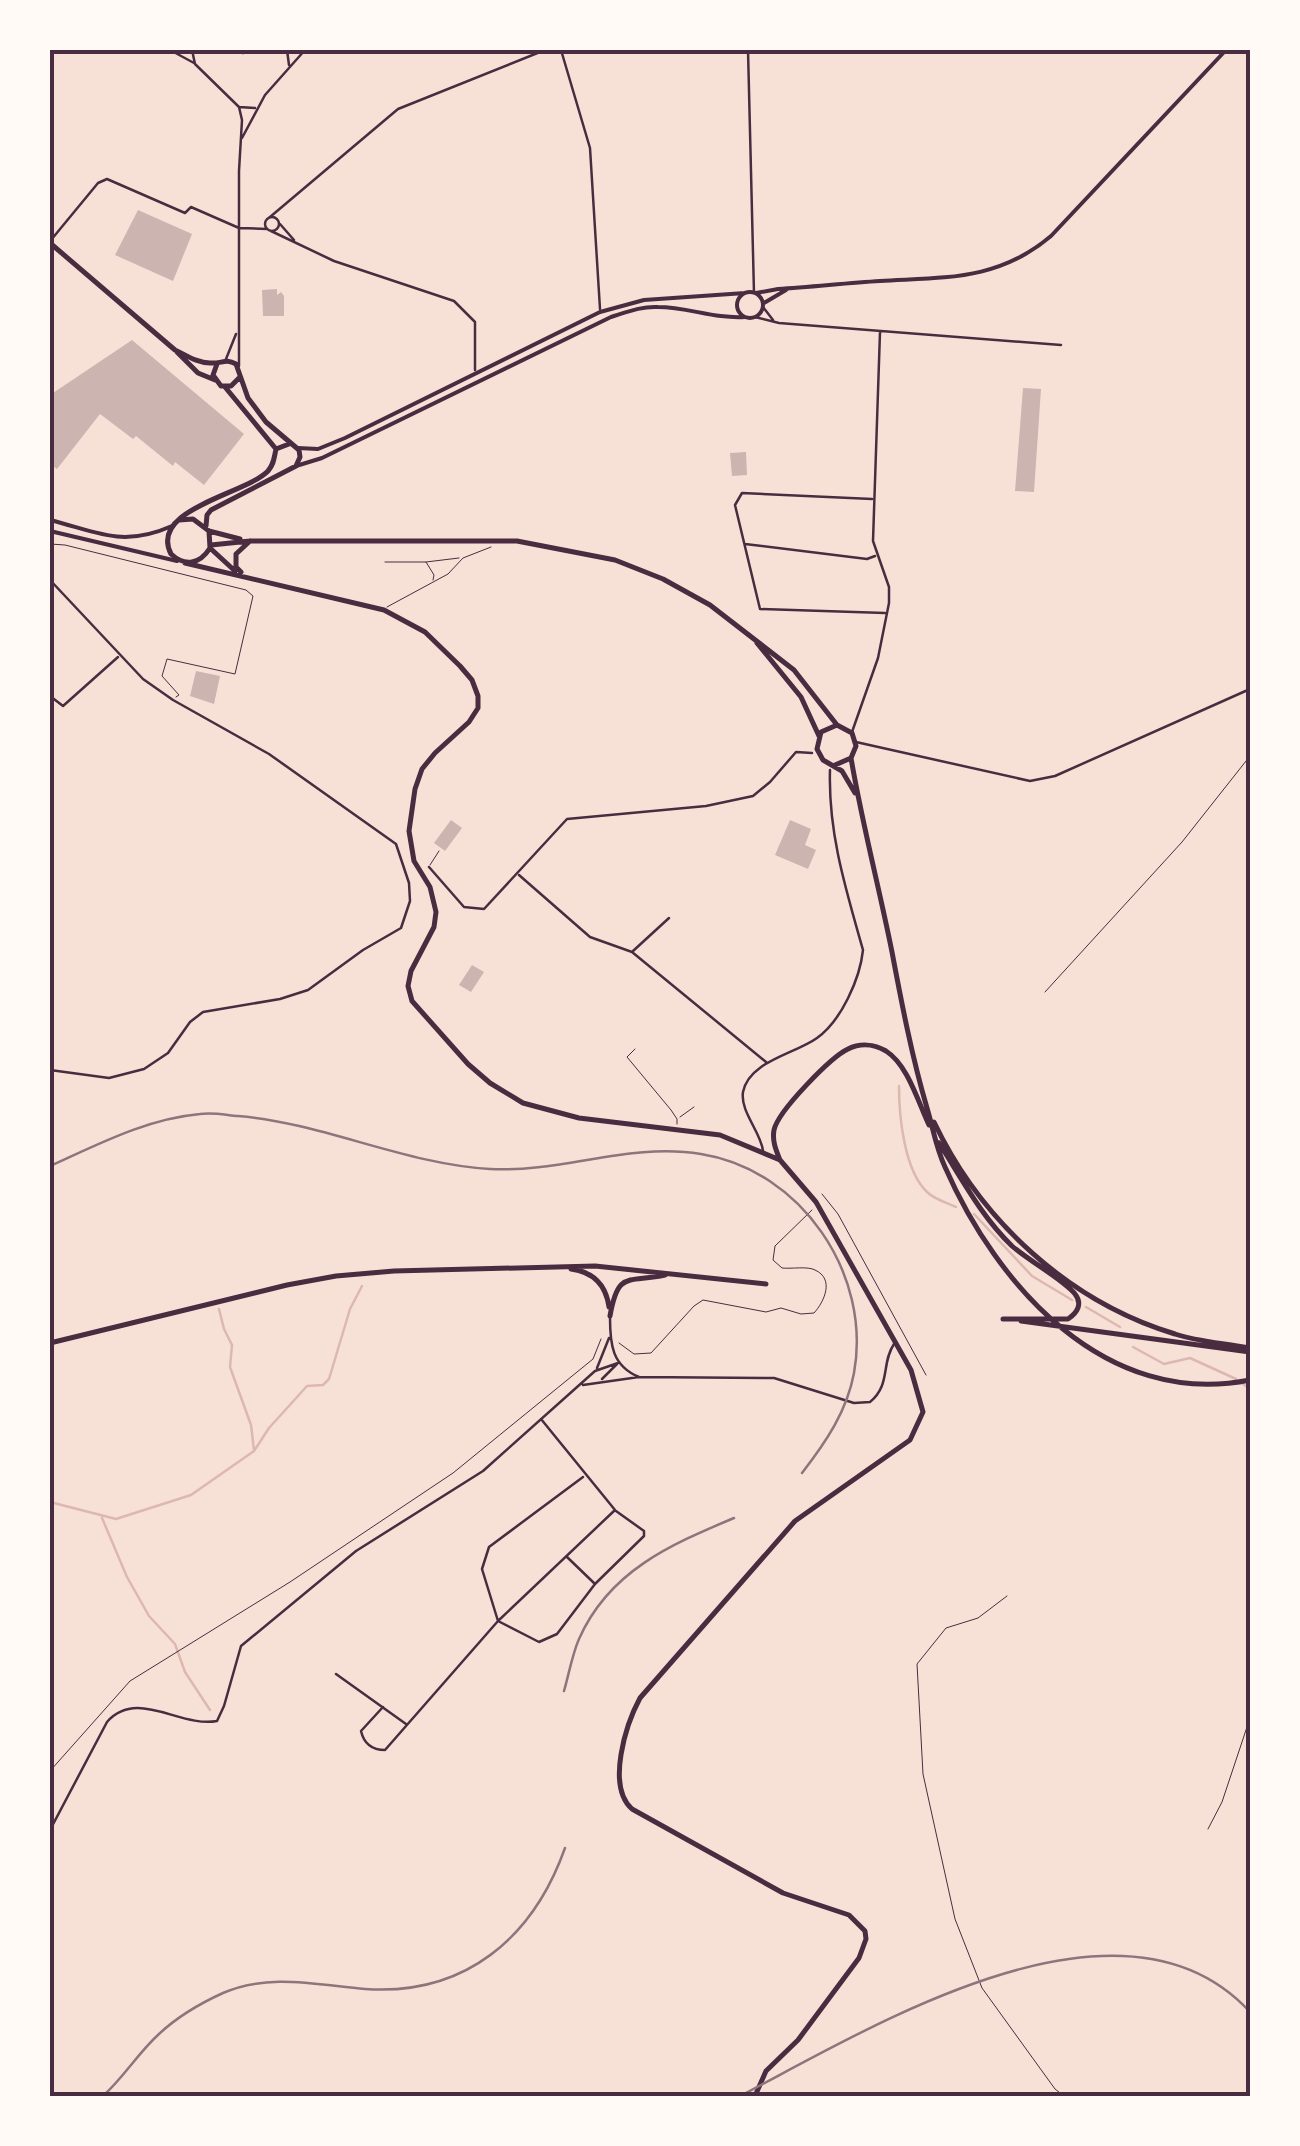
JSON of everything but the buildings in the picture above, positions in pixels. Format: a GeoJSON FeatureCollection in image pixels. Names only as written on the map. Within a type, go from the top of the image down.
{"type":"FeatureCollection","features":[{"type":"Feature","properties":{"kind":"main road"},"geometry":{"type":"LineString","coordinates":[[50,242],[198,372],[226,387],[276,450],[275,461],[264,475],[196,508],[172,526],[166,545],[182,562],[384,610],[425,632],[472,680],[478,708],[422,770],[409,831],[411,850],[430,887],[436,912],[434,927],[411,970],[408,986],[424,1019],[468,1064],[523,1103],[579,1118],[720,1136],[780,1160],[816,1202],[911,1370],[923,1412],[910,1440],[795,1521],[648,1687],[635,1708],[622,1760],[620,1790],[632,1809],[783,1892],[849,1915],[865,1930],[860,1958],[798,2040],[766,2071],[755,2096]]}},
{"type":"Feature","properties":{"kind":"main road"},"geometry":{"type":"LineString","coordinates":[[175,350],[195,360],[233,361],[239,367],[248,398],[300,457],[293,468],[211,510],[207,529],[210,547],[224,563],[243,574]]}},
{"type":"Feature","properties":{"kind":"main road"},"geometry":{"type":"LineString","coordinates":[[215,380],[214,370],[222,361]]}},
{"type":"Feature","properties":{"kind":"main road"},"geometry":{"type":"LineString","coordinates":[[226,387],[240,378]]}},
{"type":"Feature","properties":{"kind":"main road"},"geometry":{"type":"LineString","coordinates":[[276,450],[283,444],[294,446]]}},
{"type":"Feature","properties":{"kind":"main road"},"geometry":{"type":"LineString","coordinates":[[275,461],[281,468],[293,468]]}},
{"type":"Feature","properties":{"kind":"main road"},"geometry":{"type":"LineString","coordinates":[[179,520],[193,518],[207,529],[250,541]]}},
{"type":"Feature","properties":{"kind":"main road"},"geometry":{"type":"LineString","coordinates":[[182,562],[198,561],[210,547],[250,541],[491,540],[545,544],[615,560],[694,595],[752,637],[794,670],[837,726],[852,733],[856,742],[851,758],[856,795],[915,1070],[944,1166],[992,1256],[1042,1310],[1104,1358],[1132,1371],[1174,1380],[1227,1384],[1249,1380]]}},
{"type":"Feature","properties":{"kind":"main road"},"geometry":{"type":"LineString","coordinates":[[243,574],[235,561],[240,548],[250,541]]}},
{"type":"Feature","properties":{"kind":"main road"},"geometry":{"type":"LineString","coordinates":[[752,637],[801,697],[819,736],[818,753],[832,768],[842,771],[856,795]]}},
{"type":"Feature","properties":{"kind":"main road"},"geometry":{"type":"LineString","coordinates":[[819,736],[828,727],[837,726]]}},
{"type":"Feature","properties":{"kind":"main road"},"geometry":{"type":"LineString","coordinates":[[832,768],[851,758]]}},
{"type":"Feature","properties":{"kind":"main road"},"geometry":{"type":"LineString","coordinates":[[780,1160],[774,1133],[781,1115],[838,1055],[862,1045],[876,1046],[900,1065],[934,1134],[979,1208],[1039,1269],[1076,1295],[1080,1304],[1076,1314],[1068,1319],[1003,1319],[1250,1350]]}},
{"type":"Feature","properties":{"kind":"main road"},"geometry":{"type":"LineString","coordinates":[[928,1110],[948,1149],[986,1205],[1010,1234],[1040,1260],[1112,1308],[1152,1326],[1250,1350]]}},
{"type":"Feature","properties":{"kind":"main road"},"geometry":{"type":"LineString","coordinates":[[564,1266],[599,1281],[607,1294],[610,1316]]}},
{"type":"Feature","properties":{"kind":"main road"},"geometry":{"type":"LineString","coordinates":[[50,1342],[336,1276],[564,1266],[766,1284]]}},
{"type":"Feature","properties":{"kind":"main road"},"geometry":{"type":"LineString","coordinates":[[610,1316],[618,1287],[626,1280],[633,1276],[654,1278],[670,1274]]}},
{"type":"Feature","properties":{"kind":"street"},"geometry":{"type":"LineString","coordinates":[[170,50],[196,64],[239,107],[247,110],[258,106]]}},
{"type":"Feature","properties":{"kind":"street"},"geometry":{"type":"LineString","coordinates":[[192,50],[196,64]]}},
{"type":"Feature","properties":{"kind":"street"},"geometry":{"type":"LineString","coordinates":[[231,50],[256,50]]}},
{"type":"Feature","properties":{"kind":"street"},"geometry":{"type":"LineString","coordinates":[[287,50],[289,67]]}},
{"type":"Feature","properties":{"kind":"street"},"geometry":{"type":"LineString","coordinates":[[242,139],[258,106],[306,50]]}},
{"type":"Feature","properties":{"kind":"street"},"geometry":{"type":"LineString","coordinates":[[253,227],[284,206],[398,109],[545,50]]}},
{"type":"Feature","properties":{"kind":"street"},"geometry":{"type":"LineString","coordinates":[[561,50],[590,148],[600,312]]}},
{"type":"Feature","properties":{"kind":"street"},"geometry":{"type":"LineString","coordinates":[[748,50],[755,293],[770,318],[779,323]]}},
{"type":"Feature","properties":{"kind":"street"},"geometry":{"type":"LineString","coordinates":[[294,446],[318,449],[600,312],[644,300],[960,277],[1000,268],[1039,246],[1067,220],[1227,50]]}},
{"type":"Feature","properties":{"kind":"street"},"geometry":{"type":"LineString","coordinates":[[239,107],[239,367]]}},
{"type":"Feature","properties":{"kind":"street"},"geometry":{"type":"LineString","coordinates":[[50,242],[98,183],[106,179],[185,214],[191,207],[239,228],[269,230],[334,261],[454,301],[475,322],[476,372]]}},
{"type":"Feature","properties":{"kind":"street"},"geometry":{"type":"LineString","coordinates":[[269,230],[279,222],[284,206]]}},
{"type":"Feature","properties":{"kind":"street"},"geometry":{"type":"LineString","coordinates":[[268,218],[279,222],[299,245]]}},
{"type":"Feature","properties":{"kind":"street"},"geometry":{"type":"LineString","coordinates":[[268,218],[269,230]]}},
{"type":"Feature","properties":{"kind":"street"},"geometry":{"type":"LineString","coordinates":[[755,318],[763,306],[790,288]]}},
{"type":"Feature","properties":{"kind":"street"},"geometry":{"type":"LineString","coordinates":[[745,294],[738,303],[745,317]]}},
{"type":"Feature","properties":{"kind":"street"},"geometry":{"type":"LineString","coordinates":[[293,468],[334,452],[611,316],[636,309],[662,306],[716,318],[745,317],[880,332],[1061,345]]}},
{"type":"Feature","properties":{"kind":"street"},"geometry":{"type":"LineString","coordinates":[[222,361],[231,352],[238,328]]}},
{"type":"Feature","properties":{"kind":"street"},"geometry":{"type":"LineString","coordinates":[[852,733],[870,685],[889,588],[876,556],[874,499],[880,332]]}},
{"type":"Feature","properties":{"kind":"street"},"geometry":{"type":"LineString","coordinates":[[874,499],[742,494],[735,505],[762,611],[887,613]]}},
{"type":"Feature","properties":{"kind":"street"},"geometry":{"type":"LineString","coordinates":[[50,520],[114,538],[144,537],[172,526]]}},
{"type":"Feature","properties":{"kind":"street"},"geometry":{"type":"LineString","coordinates":[[50,531],[182,562]]}},
{"type":"Feature","properties":{"kind":"street"},"geometry":{"type":"LineString","coordinates":[[744,544],[866,559],[876,556]]}},
{"type":"Feature","properties":{"kind":"street"},"geometry":{"type":"LineString","coordinates":[[50,580],[142,678],[269,754],[385,834],[396,844],[410,883],[410,902],[401,928],[350,959],[318,986],[280,999],[203,1012],[190,1022],[168,1053],[144,1069],[109,1078],[50,1070]]}},
{"type":"Feature","properties":{"kind":"street"},"geometry":{"type":"LineString","coordinates":[[50,696],[63,706],[119,656]]}},
{"type":"Feature","properties":{"kind":"street"},"geometry":{"type":"LineString","coordinates":[[856,742],[1030,782],[1055,776],[1250,690]]}},
{"type":"Feature","properties":{"kind":"street"},"geometry":{"type":"LineString","coordinates":[[429,867],[464,908],[484,909],[567,819],[706,806],[753,796],[796,752],[812,753]]}},
{"type":"Feature","properties":{"kind":"street"},"geometry":{"type":"LineString","coordinates":[[764,1151],[743,1096],[748,1081],[767,1063],[817,1038],[832,1024],[862,964],[863,950],[836,852],[829,807],[832,768]]}},
{"type":"Feature","properties":{"kind":"street"},"geometry":{"type":"LineString","coordinates":[[518,874],[590,937],[632,952],[767,1063]]}},
{"type":"Feature","properties":{"kind":"street"},"geometry":{"type":"LineString","coordinates":[[632,952],[670,918]]}},
{"type":"Feature","properties":{"kind":"street"},"geometry":{"type":"LineString","coordinates":[[610,1316],[610,1337],[618,1363],[639,1378]]}},
{"type":"Feature","properties":{"kind":"street"},"geometry":{"type":"LineString","coordinates":[[595,1371],[610,1337]]}},
{"type":"Feature","properties":{"kind":"street"},"geometry":{"type":"LineString","coordinates":[[582,1385],[639,1378],[774,1378],[854,1403],[870,1402],[884,1385],[887,1354],[895,1342]]}},
{"type":"Feature","properties":{"kind":"street"},"geometry":{"type":"LineString","coordinates":[[50,1830],[116,1712],[144,1708],[204,1723],[217,1721],[241,1646],[356,1551],[482,1472],[595,1371],[618,1363]]}},
{"type":"Feature","properties":{"kind":"street"},"geometry":{"type":"LineString","coordinates":[[598,1382],[618,1363]]}},
{"type":"Feature","properties":{"kind":"street"},"geometry":{"type":"LineString","coordinates":[[540,1418],[615,1510],[644,1531],[644,1536],[595,1584],[557,1634],[540,1642],[498,1621],[482,1570],[489,1548],[586,1476]]}},
{"type":"Feature","properties":{"kind":"street"},"geometry":{"type":"LineString","coordinates":[[382,1707],[361,1731],[368,1745],[385,1750],[498,1621],[615,1510]]}},
{"type":"Feature","properties":{"kind":"street"},"geometry":{"type":"LineString","coordinates":[[567,1557],[595,1584]]}},
{"type":"Feature","properties":{"kind":"street"},"geometry":{"type":"LineString","coordinates":[[336,1674],[407,1724]]}},
{"type":"Feature","properties":{"kind":"lane"},"geometry":{"type":"LineString","coordinates":[[385,562],[462,558],[491,547],[491,540]]}},
{"type":"Feature","properties":{"kind":"lane"},"geometry":{"type":"LineString","coordinates":[[50,544],[246,590],[253,596],[235,674],[168,659],[162,676],[178,694],[173,700]]}},
{"type":"Feature","properties":{"kind":"lane"},"geometry":{"type":"LineString","coordinates":[[384,610],[448,574],[462,558]]}},
{"type":"Feature","properties":{"kind":"lane"},"geometry":{"type":"LineString","coordinates":[[426,562],[434,575],[432,584]]}},
{"type":"Feature","properties":{"kind":"lane"},"geometry":{"type":"LineString","coordinates":[[429,867],[439,851]]}},
{"type":"Feature","properties":{"kind":"lane"},"geometry":{"type":"LineString","coordinates":[[635,1048],[626,1057],[677,1119],[676,1128]]}},
{"type":"Feature","properties":{"kind":"lane"},"geometry":{"type":"LineString","coordinates":[[677,1119],[694,1106]]}},
{"type":"Feature","properties":{"kind":"path"},"geometry":{"type":"LineString","coordinates":[[1046,992],[1182,842],[1250,756]]}},
{"type":"Feature","properties":{"kind":"path"},"geometry":{"type":"LineString","coordinates":[[822,1194],[838,1214],[926,1375]]}},
{"type":"Feature","properties":{"kind":"path"},"geometry":{"type":"LineString","coordinates":[[50,1772],[130,1681],[290,1582],[453,1473],[593,1359],[601,1339],[615,1337],[622,1348],[634,1354],[651,1354]]}},
{"type":"Feature","properties":{"kind":"path"},"geometry":{"type":"LineString","coordinates":[[1007,1596],[978,1618],[946,1628],[917,1664],[923,1774],[955,1919],[982,1988],[1064,2096]]}},
{"type":"Feature","properties":{"kind":"path"},"geometry":{"type":"LineString","coordinates":[[1208,1828],[1214,1822],[1250,1718]]}},
{"type":"Feature","properties":{"kind":"waterway"},"geometry":{"type":"LineString","coordinates":[[899,1086],[902,1127],[913,1170],[930,1194],[956,1207]]}},
{"type":"Feature","properties":{"kind":"waterway"},"geometry":{"type":"LineString","coordinates":[[974,1214],[1032,1276],[1072,1300]]}},
{"type":"Feature","properties":{"kind":"waterway"},"geometry":{"type":"LineString","coordinates":[[50,1502],[116,1519],[191,1495],[254,1451],[307,1386],[323,1385],[329,1379],[350,1309],[362,1286]]}},
{"type":"Feature","properties":{"kind":"waterway"},"geometry":{"type":"LineString","coordinates":[[1086,1307],[1120,1327]]}},
{"type":"Feature","properties":{"kind":"waterway"},"geometry":{"type":"LineString","coordinates":[[219,1309],[232,1345],[230,1367],[251,1425],[254,1450]]}},
{"type":"Feature","properties":{"kind":"waterway"},"geometry":{"type":"LineString","coordinates":[[1133,1347],[1164,1364],[1190,1358],[1236,1379]]}},
{"type":"Feature","properties":{"kind":"waterway"},"geometry":{"type":"LineString","coordinates":[[1243,1384],[1250,1389]]}},
{"type":"Feature","properties":{"kind":"waterway"},"geometry":{"type":"LineString","coordinates":[[102,1518],[127,1577],[149,1616],[175,1644],[185,1672],[210,1710]]}},
{"type":"Feature","properties":{"kind":"railway"},"geometry":{"type":"LineString","coordinates":[[50,1166],[142,1127],[209,1113],[270,1120],[458,1166],[517,1169],[675,1151],[737,1164],[770,1181],[798,1204],[822,1232],[840,1264],[852,1299],[857,1336],[851,1387],[834,1426],[802,1473]]}},
{"type":"Feature","properties":{"kind":"railway"},"geometry":{"type":"LineString","coordinates":[[564,1691],[579,1639],[607,1595],[624,1578],[665,1550],[734,1518]]}},
{"type":"Feature","properties":{"kind":"railway"},"geometry":{"type":"LineString","coordinates":[[103,2096],[166,2028],[206,2001],[240,1987],[293,1982],[401,1989],[434,1983],[464,1971],[514,1934],[534,1909],[565,1848]]}},
{"type":"Feature","properties":{"kind":"railway"},"geometry":{"type":"LineString","coordinates":[[740,2096],[924,2003],[995,1976],[1066,1959],[1134,1957],[1196,1973],[1250,2012]]}}]}
